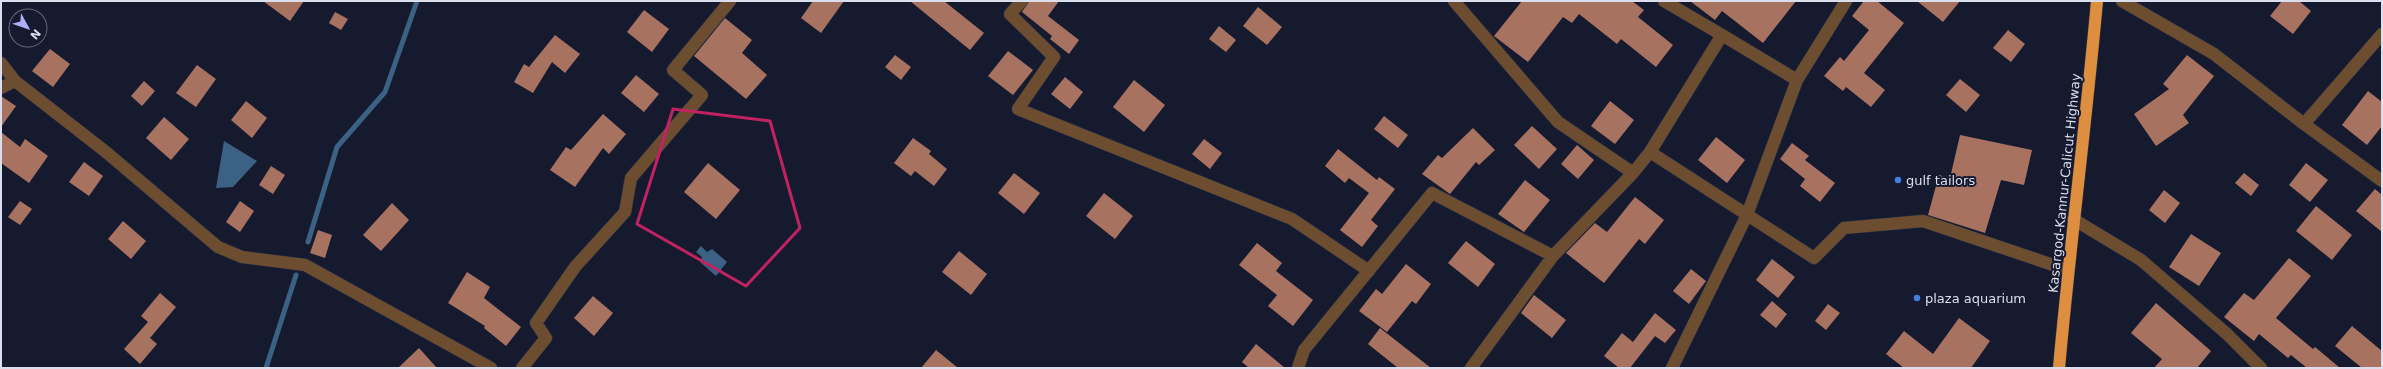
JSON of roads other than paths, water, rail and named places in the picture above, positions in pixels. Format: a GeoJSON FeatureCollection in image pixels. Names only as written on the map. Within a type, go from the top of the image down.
{"type":"FeatureCollection","features":[{"type":"Feature","properties":{"kind":"highway","name":"Kasargod-Kannur-Calicut Highway"},"geometry":{"type":"LineString","coordinates":[[2059,368],[2073,219],[2088,112],[2097,1]]}},
{"type":"Feature","properties":{"kind":"street"},"geometry":{"type":"LineString","coordinates":[[522,368],[546,338],[536,323],[575,267],[625,212],[631,178],[702,95],[673,70],[730,1]]}},
{"type":"Feature","properties":{"kind":"street"},"geometry":{"type":"LineString","coordinates":[[1022,1],[1010,14],[1054,57],[1018,109],[1292,219],[1369,271]]}},
{"type":"Feature","properties":{"kind":"street"},"geometry":{"type":"LineString","coordinates":[[1454,1],[1558,122],[1633,173]]}},
{"type":"Feature","properties":{"kind":"street"},"geometry":{"type":"LineString","coordinates":[[1664,1],[1797,80]]}},
{"type":"Feature","properties":{"kind":"street"},"geometry":{"type":"LineString","coordinates":[[1672,368],[1747,215],[1797,80],[1846,1]]}},
{"type":"Feature","properties":{"kind":"street"},"geometry":{"type":"LineString","coordinates":[[2122,1],[2214,54],[2304,124],[2382,181]]}},
{"type":"Feature","properties":{"kind":"street"},"geometry":{"type":"LineString","coordinates":[[2304,124],[2382,34]]}},
{"type":"Feature","properties":{"kind":"street"},"geometry":{"type":"LineString","coordinates":[[1471,368],[1553,256],[1633,173],[1650,152],[1722,35]]}},
{"type":"Feature","properties":{"kind":"street"},"geometry":{"type":"LineString","coordinates":[[1,63],[15,81],[106,152],[218,247],[242,257],[305,265],[491,368]]}},
{"type":"Feature","properties":{"kind":"street"},"geometry":{"type":"LineString","coordinates":[[1,88],[15,81]]}},
{"type":"Feature","properties":{"kind":"street"},"geometry":{"type":"LineString","coordinates":[[1650,152],[1814,258],[1844,228],[1922,221],[2068,270]]}},
{"type":"Feature","properties":{"kind":"street"},"geometry":{"type":"LineString","coordinates":[[1298,368],[1304,350],[1432,193],[1553,256]]}},
{"type":"Feature","properties":{"kind":"street"},"geometry":{"type":"LineString","coordinates":[[2073,219],[2141,260],[2227,334],[2261,368]]}},
{"type":"Feature","properties":{"kind":"water"},"geometry":{"type":"Polygon","coordinates":[[[224,141],[257,161],[233,187],[216,188],[224,141]]]}},
{"type":"Feature","properties":{"kind":"water"},"geometry":{"type":"Polygon","coordinates":[[[701,246],[707,252],[712,249],[727,262],[716,276],[700,262],[702,257],[696,252],[701,246]]]}},
{"type":"Feature","properties":{"kind":"waterway"},"geometry":{"type":"LineString","coordinates":[[308,242],[337,147],[385,92],[417,1]]}},
{"type":"Feature","properties":{"kind":"waterway"},"geometry":{"type":"LineString","coordinates":[[266,368],[296,275]]}},
{"type":"Feature","properties":{"kind":"place","name":"gulf tailors"},"geometry":{"type":"Point","coordinates":[1898,180]}},
{"type":"Feature","properties":{"kind":"place","name":"plaza aquarium"},"geometry":{"type":"Point","coordinates":[1917,298]}}]}
